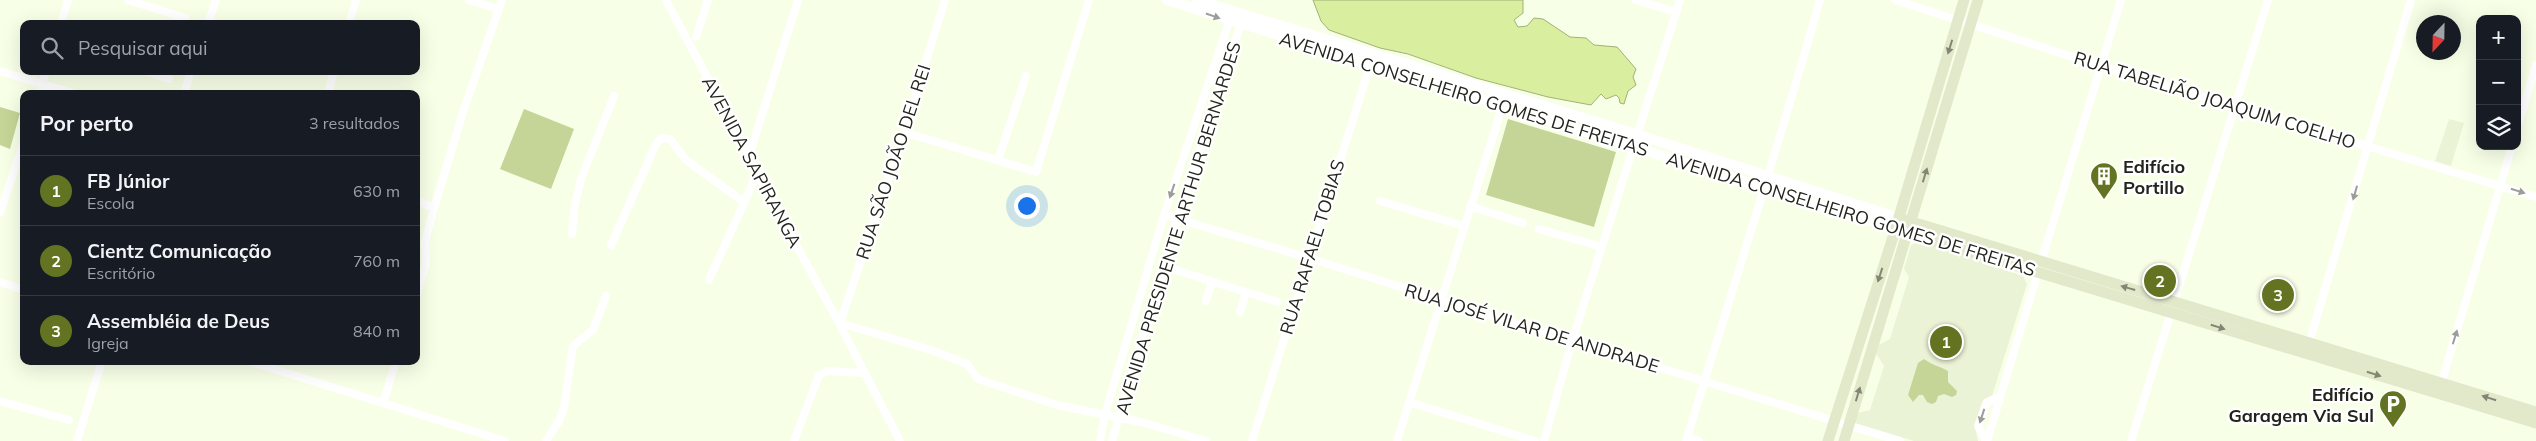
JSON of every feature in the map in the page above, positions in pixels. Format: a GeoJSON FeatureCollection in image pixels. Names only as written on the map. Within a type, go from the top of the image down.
{"type":"FeatureCollection","features":[{"type":"Feature","properties":{"kind":"main road"},"geometry":{"type":"LineString","coordinates":[[1828,441],[1833,420],[1897,223],[1964,0]]}},
{"type":"Feature","properties":{"kind":"main road"},"geometry":{"type":"LineString","coordinates":[[1844,441],[1978,0]]}},
{"type":"Feature","properties":{"kind":"main road","name":"AVENIDA CONSELHEIRO GOMES DE FREITAS"},"geometry":{"type":"LineString","coordinates":[[1897,223],[2039,267],[2172,313],[2536,423]]}},
{"type":"Feature","properties":{"kind":"main road","name":"AVENIDA CONSELHEIRO GOMES DE FREITAS"},"geometry":{"type":"LineString","coordinates":[[2039,267],[2175,302],[2536,412]]}},
{"type":"Feature","properties":{"kind":"street"},"geometry":{"type":"LineString","coordinates":[[62,20],[68,0]]}},
{"type":"Feature","properties":{"kind":"street"},"geometry":{"type":"LineString","coordinates":[[128,0],[184,18]]}},
{"type":"Feature","properties":{"kind":"street"},"geometry":{"type":"LineString","coordinates":[[209,20],[216,0]]}},
{"type":"Feature","properties":{"kind":"street"},"geometry":{"type":"LineString","coordinates":[[350,20],[356,0]]}},
{"type":"Feature","properties":{"kind":"street"},"geometry":{"type":"LineString","coordinates":[[469,0],[498,9]]}},
{"type":"Feature","properties":{"kind":"street"},"geometry":{"type":"LineString","coordinates":[[420,283],[426,264],[425,242],[434,208],[502,0]]}},
{"type":"Feature","properties":{"kind":"street","name":"AVENIDA SAPIRANGA"},"geometry":{"type":"LineString","coordinates":[[666,0],[757,174],[840,323],[863,373],[900,441]]}},
{"type":"Feature","properties":{"kind":"street"},"geometry":{"type":"LineString","coordinates":[[696,37],[708,0]]}},
{"type":"Feature","properties":{"kind":"street"},"geometry":{"type":"LineString","coordinates":[[749,156],[798,0]]}},
{"type":"Feature","properties":{"kind":"street","name":"RUA SÃO JOÃO DEL REI"},"geometry":{"type":"LineString","coordinates":[[840,323],[946,0]]}},
{"type":"Feature","properties":{"kind":"street"},"geometry":{"type":"LineString","coordinates":[[904,132],[1036,172],[1089,0]]}},
{"type":"Feature","properties":{"kind":"street","name":"AVENIDA CONSELHEIRO GOMES DE FREITAS"},"geometry":{"type":"LineString","coordinates":[[1167,0],[1231,16]]}},
{"type":"Feature","properties":{"kind":"street","name":"AVENIDA CONSELHEIRO GOMES DE FREITAS"},"geometry":{"type":"LineString","coordinates":[[1197,0],[1231,16],[1370,64],[1766,189],[1897,223]]}},
{"type":"Feature","properties":{"kind":"street"},"geometry":{"type":"LineString","coordinates":[[1636,0],[1676,12]]}},
{"type":"Feature","properties":{"kind":"street"},"geometry":{"type":"LineString","coordinates":[[1544,441],[1572,341],[1680,0]]}},
{"type":"Feature","properties":{"kind":"street"},"geometry":{"type":"LineString","coordinates":[[1699,441],[1687,439],[1703,381],[1766,189],[1820,0]]}},
{"type":"Feature","properties":{"kind":"street","name":"RUA TABELIÃO JOAQUIM COELHO"},"geometry":{"type":"LineString","coordinates":[[1895,0],[1922,4],[1958,20],[2101,66],[2536,197]]}},
{"type":"Feature","properties":{"kind":"street"},"geometry":{"type":"LineString","coordinates":[[1986,441],[2121,0]]}},
{"type":"Feature","properties":{"kind":"street"},"geometry":{"type":"LineString","coordinates":[[2131,441],[2268,0]]}},
{"type":"Feature","properties":{"kind":"street"},"geometry":{"type":"LineString","coordinates":[[2309,343],[2411,0]]}},
{"type":"Feature","properties":{"kind":"street","name":"AVENIDA PRESIDENTE ARTHUR BERNARDES"},"geometry":{"type":"LineString","coordinates":[[1100,441],[1105,414],[1164,215],[1231,16]]}},
{"type":"Feature","properties":{"kind":"street","name":"AVENIDA CONSELHEIRO GOMES DE FREITAS"},"geometry":{"type":"LineString","coordinates":[[1242,20],[1374,54],[1636,134],[1769,177],[1897,223]]}},
{"type":"Feature","properties":{"kind":"street","name":"AVENIDA PRESIDENTE ARTHUR BERNARDES"},"geometry":{"type":"LineString","coordinates":[[1112,441],[1121,417],[1177,219],[1242,20]]}},
{"type":"Feature","properties":{"kind":"street","name":"RUA RAFAEL TOBIAS"},"geometry":{"type":"LineString","coordinates":[[1252,441],[1374,54]]}},
{"type":"Feature","properties":{"kind":"street"},"geometry":{"type":"LineString","coordinates":[[2521,115],[2536,65]]}},
{"type":"Feature","properties":{"kind":"street"},"geometry":{"type":"LineString","coordinates":[[0,71],[62,90]]}},
{"type":"Feature","properties":{"kind":"street"},"geometry":{"type":"LineString","coordinates":[[40,90],[45,75]]}},
{"type":"Feature","properties":{"kind":"street"},"geometry":{"type":"LineString","coordinates":[[158,75],[169,79]]}},
{"type":"Feature","properties":{"kind":"street"},"geometry":{"type":"LineString","coordinates":[[185,90],[190,75]]}},
{"type":"Feature","properties":{"kind":"street"},"geometry":{"type":"LineString","coordinates":[[329,90],[333,75]]}},
{"type":"Feature","properties":{"kind":"street"},"geometry":{"type":"LineString","coordinates":[[998,160],[1026,76]]}},
{"type":"Feature","properties":{"kind":"street"},"geometry":{"type":"LineString","coordinates":[[1397,441],[1440,299],[1506,95]]}},
{"type":"Feature","properties":{"kind":"street"},"geometry":{"type":"LineString","coordinates":[[572,234],[575,204],[581,179],[614,96]]}},
{"type":"Feature","properties":{"kind":"street"},"geometry":{"type":"LineString","coordinates":[[611,245],[656,144],[662,138],[670,139],[686,160],[744,202]]}},
{"type":"Feature","properties":{"kind":"street"},"geometry":{"type":"LineString","coordinates":[[2441,384],[2511,150]]}},
{"type":"Feature","properties":{"kind":"street"},"geometry":{"type":"LineString","coordinates":[[0,213],[20,153]]}},
{"type":"Feature","properties":{"kind":"street"},"geometry":{"type":"LineString","coordinates":[[709,280],[757,174]]}},
{"type":"Feature","properties":{"kind":"street"},"geometry":{"type":"LineString","coordinates":[[1380,201],[1464,226]]}},
{"type":"Feature","properties":{"kind":"street"},"geometry":{"type":"LineString","coordinates":[[420,202],[434,208]]}},
{"type":"Feature","properties":{"kind":"street"},"geometry":{"type":"LineString","coordinates":[[1470,206],[1523,223]]}},
{"type":"Feature","properties":{"kind":"street","name":"RUA JOSÉ VILAR DE ANDRADE"},"geometry":{"type":"LineString","coordinates":[[1164,215],[1900,441]]}},
{"type":"Feature","properties":{"kind":"street"},"geometry":{"type":"LineString","coordinates":[[1539,229],[1602,247]]}},
{"type":"Feature","properties":{"kind":"street"},"geometry":{"type":"LineString","coordinates":[[1164,266],[1278,302]]}},
{"type":"Feature","properties":{"kind":"street"},"geometry":{"type":"LineString","coordinates":[[0,282],[20,289]]}},
{"type":"Feature","properties":{"kind":"street"},"geometry":{"type":"LineString","coordinates":[[1206,301],[1212,282]]}},
{"type":"Feature","properties":{"kind":"street"},"geometry":{"type":"LineString","coordinates":[[1240,312],[1246,292]]}},
{"type":"Feature","properties":{"kind":"street"},"geometry":{"type":"LineString","coordinates":[[546,441],[559,421],[564,407],[573,346],[593,330],[606,296]]}},
{"type":"Feature","properties":{"kind":"street"},"geometry":{"type":"LineString","coordinates":[[840,323],[934,350],[967,364],[978,379],[1057,405],[1121,417],[1206,441]]}},
{"type":"Feature","properties":{"kind":"street"},"geometry":{"type":"LineString","coordinates":[[78,441],[101,365]]}},
{"type":"Feature","properties":{"kind":"street"},"geometry":{"type":"LineString","coordinates":[[261,365],[505,441]]}},
{"type":"Feature","properties":{"kind":"street"},"geometry":{"type":"LineString","coordinates":[[383,403],[395,365]]}},
{"type":"Feature","properties":{"kind":"street"},"geometry":{"type":"LineString","coordinates":[[794,441],[819,376],[828,370],[863,373]]}},
{"type":"Feature","properties":{"kind":"street"},"geometry":{"type":"LineString","coordinates":[[1986,441],[1978,426],[1986,402],[1999,398]]}},
{"type":"Feature","properties":{"kind":"street"},"geometry":{"type":"LineString","coordinates":[[0,401],[69,420]]}},
{"type":"Feature","properties":{"kind":"street"},"geometry":{"type":"LineString","coordinates":[[1409,402],[1535,441]]}},
{"type":"Feature","properties":{"kind":"shaded area"},"geometry":{"type":"Polygon","coordinates":[[[1313,0],[1523,0],[1523,13],[1514,20],[1518,27],[1527,26],[1534,18],[1543,19],[1570,37],[1586,38],[1594,45],[1617,47],[1636,69],[1633,77],[1636,85],[1628,91],[1624,104],[1620,103],[1616,95],[1606,99],[1601,94],[1591,105],[1548,97],[1476,78],[1408,54],[1380,48],[1329,30],[1321,21],[1313,0]]]}},
{"type":"Feature","properties":{"kind":"shaded area"},"geometry":{"type":"Polygon","coordinates":[[[0,107],[20,113],[10,149],[0,145],[0,107]]]}},
{"type":"Feature","properties":{"kind":"shaded area"},"geometry":{"type":"Polygon","coordinates":[[[524,109],[574,129],[551,189],[500,169],[524,109]]]}},
{"type":"Feature","properties":{"kind":"shaded area"},"geometry":{"type":"Polygon","coordinates":[[[1508,119],[1616,152],[1594,227],[1486,195],[1508,119]]]}},
{"type":"Feature","properties":{"kind":"shaded area"},"geometry":{"type":"Polygon","coordinates":[[[2449,119],[2464,123],[2451,166],[2435,161],[2449,119]]]}},
{"type":"Feature","properties":{"kind":"shaded area"},"geometry":{"type":"Polygon","coordinates":[[[1922,241],[2023,276],[2027,284],[1992,396],[1982,402],[1975,426],[1978,441],[1914,441],[1854,423],[1857,413],[1870,410],[1884,366],[1875,352],[1877,346],[1890,339],[1909,277],[1904,269],[1911,245],[1922,241]]]}},
{"type":"Feature","properties":{"kind":"shaded area"},"geometry":{"type":"Polygon","coordinates":[[[1924,359],[1948,371],[1948,382],[1957,391],[1956,395],[1952,397],[1944,394],[1938,396],[1936,402],[1932,404],[1927,402],[1923,395],[1919,395],[1913,402],[1908,395],[1918,363],[1924,359]]]}},
{"type":"Feature","properties":{"kind":"place","name":"Edifício Portillo"},"geometry":{"type":"Point","coordinates":[2104,200]}},
{"type":"Feature","properties":{"kind":"place","name":"Cientz Comunicação"},"geometry":{"type":"Point","coordinates":[2160,281]}},
{"type":"Feature","properties":{"kind":"place","name":"Assembléia de Deus"},"geometry":{"type":"Point","coordinates":[2278,295]}},
{"type":"Feature","properties":{"kind":"place","name":"FB Júnior"},"geometry":{"type":"Point","coordinates":[1946,342]}},
{"type":"Feature","properties":{"kind":"place","name":"Edifício Garagem Via Sul"},"geometry":{"type":"Point","coordinates":[2393,428]}}]}
